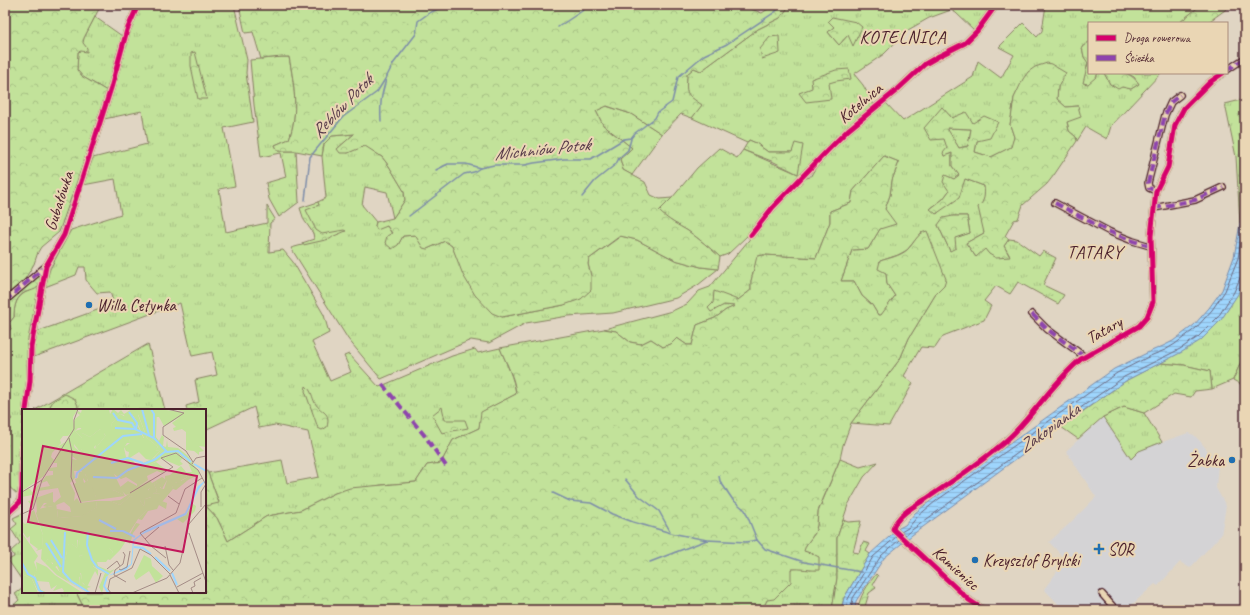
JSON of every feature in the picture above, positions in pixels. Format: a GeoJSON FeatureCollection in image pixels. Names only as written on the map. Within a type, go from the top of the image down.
{"type":"FeatureCollection","features":[{"type":"Feature","properties":{"kind":"street","name":"Gubałówka"},"geometry":{"type":"LineString","coordinates":[[5,301],[46,266],[64,235],[111,88],[127,30],[138,5]]}},
{"type":"Feature","properties":{"kind":"street","name":"Kotelnica"},"geometry":{"type":"LineString","coordinates":[[751,235],[773,208],[848,130],[897,90],[925,64],[968,40],[996,5]]}},
{"type":"Feature","properties":{"kind":"street"},"geometry":{"type":"LineString","coordinates":[[1228,69],[1245,58]]}},
{"type":"Feature","properties":{"kind":"street","name":"Tatary"},"geometry":{"type":"LineString","coordinates":[[910,545],[893,529],[900,517],[971,468],[1016,432],[1076,363],[1139,326],[1147,317],[1153,302],[1150,246],[1156,191],[1168,167],[1174,129],[1184,108],[1210,82],[1222,74]]}},
{"type":"Feature","properties":{"kind":"street"},"geometry":{"type":"LineString","coordinates":[[1156,191],[1148,188],[1148,183],[1165,115],[1171,102],[1180,95]]}},
{"type":"Feature","properties":{"kind":"street"},"geometry":{"type":"LineString","coordinates":[[1154,208],[1195,200],[1223,187]]}},
{"type":"Feature","properties":{"kind":"street"},"geometry":{"type":"LineString","coordinates":[[1055,203],[1110,232],[1150,246]]}},
{"type":"Feature","properties":{"kind":"street","name":"Gubałówka"},"geometry":{"type":"LineString","coordinates":[[26,409],[30,382],[31,347],[46,266]]}},
{"type":"Feature","properties":{"kind":"street"},"geometry":{"type":"LineString","coordinates":[[1032,314],[1047,329],[1085,357]]}},
{"type":"Feature","properties":{"kind":"street"},"geometry":{"type":"LineString","coordinates":[[5,516],[20,502],[22,488]]}},
{"type":"Feature","properties":{"kind":"street","name":"Kamieniec"},"geometry":{"type":"LineString","coordinates":[[910,545],[969,600],[984,610]]}},
{"type":"Feature","properties":{"kind":"street"},"geometry":{"type":"LineString","coordinates":[[1102,594],[1116,610]]}},
{"type":"Feature","properties":{"kind":"shaded area"},"geometry":{"type":"Polygon","coordinates":[[[1103,417],[1131,459],[1139,451],[1188,433],[1194,435],[1200,441],[1218,464],[1216,488],[1226,506],[1221,535],[1190,568],[1180,562],[1158,586],[1155,584],[1126,610],[1120,610],[1111,599],[1098,610],[1064,610],[1044,589],[1066,560],[1049,542],[1096,497],[1066,451],[1103,417]]]}},
{"type":"Feature","properties":{"kind":"green space"},"geometry":{"type":"Polygon","coordinates":[[[5,5],[101,5],[84,38],[83,43],[87,48],[87,52],[78,52],[77,70],[83,77],[107,91],[59,232],[41,247],[34,264],[25,279],[5,297],[5,5]]]}},
{"type":"Feature","properties":{"kind":"green space"},"geometry":{"type":"Polygon","coordinates":[[[139,5],[234,5],[247,60],[246,73],[253,122],[224,128],[235,186],[219,189],[226,232],[267,223],[267,206],[275,219],[270,223],[269,252],[283,250],[293,262],[324,315],[329,333],[312,342],[330,381],[351,372],[344,356],[349,354],[379,387],[452,356],[475,349],[478,353],[500,348],[512,376],[516,394],[482,412],[479,428],[453,440],[441,463],[427,465],[416,482],[381,485],[335,493],[301,510],[267,516],[228,541],[217,518],[206,506],[219,502],[208,473],[282,460],[287,483],[319,477],[308,432],[275,425],[259,428],[254,407],[206,430],[206,409],[187,409],[186,406],[199,402],[195,380],[217,375],[212,352],[192,356],[180,303],[34,357],[36,332],[114,304],[110,292],[97,293],[86,280],[85,267],[79,267],[76,275],[45,287],[50,269],[71,230],[121,214],[115,179],[83,185],[93,158],[147,144],[142,111],[104,119],[122,61],[128,33],[139,5]]]}},
{"type":"Feature","properties":{"kind":"green space"},"geometry":{"type":"Polygon","coordinates":[[[239,5],[742,5],[762,13],[771,7],[770,5],[790,5],[780,18],[758,29],[701,71],[694,68],[687,74],[688,93],[702,105],[692,118],[681,114],[662,134],[631,114],[607,106],[596,111],[603,125],[632,148],[620,159],[623,170],[645,182],[651,195],[660,199],[672,198],[659,211],[669,220],[692,234],[720,257],[718,269],[701,267],[675,260],[637,240],[620,236],[589,259],[588,264],[591,276],[591,290],[581,299],[564,305],[502,317],[492,313],[475,295],[463,275],[452,246],[445,241],[427,249],[423,248],[415,235],[403,236],[398,245],[392,249],[385,243],[387,236],[392,233],[387,226],[377,230],[375,226],[376,222],[393,218],[405,200],[404,191],[382,157],[365,146],[348,153],[340,153],[337,149],[354,134],[332,136],[324,144],[322,156],[296,151],[278,151],[275,145],[289,139],[294,119],[295,98],[289,57],[261,59],[253,32],[245,33],[239,5]]]}},
{"type":"Feature","properties":{"kind":"green space"},"geometry":{"type":"Polygon","coordinates":[[[790,5],[993,5],[974,30],[951,10],[929,18],[908,30],[884,54],[854,74],[863,85],[874,105],[836,137],[770,208],[747,236],[728,254],[720,257],[692,234],[669,220],[659,211],[697,168],[719,148],[737,158],[743,150],[798,174],[792,152],[768,152],[756,143],[749,140],[747,143],[692,118],[701,105],[687,92],[687,74],[694,68],[701,71],[758,29],[780,18],[790,5]],[[834,27],[828,32],[839,45],[848,35],[862,27],[834,27]]]}},
{"type":"Feature","properties":{"kind":"green space"},"geometry":{"type":"Polygon","coordinates":[[[1046,5],[1201,5],[1180,22],[1088,22],[1088,43],[1082,47],[1084,57],[1088,62],[1084,83],[1096,77],[1098,74],[1105,74],[1110,84],[1131,89],[1139,84],[1134,77],[1129,74],[1160,74],[1111,126],[1107,139],[1086,127],[1077,141],[1076,137],[1069,131],[1067,121],[1078,106],[1066,107],[1057,99],[1058,87],[1018,90],[1014,98],[1010,125],[1014,137],[1012,147],[991,157],[975,152],[977,141],[973,124],[952,118],[942,108],[935,117],[948,148],[944,156],[952,153],[952,166],[959,175],[954,179],[946,176],[949,191],[943,199],[931,208],[937,214],[965,179],[984,186],[985,196],[982,204],[984,233],[966,243],[976,257],[985,248],[989,254],[1010,256],[1004,246],[1009,239],[1017,240],[1039,256],[1043,251],[1056,258],[1043,285],[1064,295],[1058,304],[1018,282],[1010,294],[996,286],[984,301],[991,306],[984,320],[943,336],[935,348],[921,347],[904,376],[913,383],[889,426],[851,423],[900,359],[909,338],[937,292],[944,285],[922,232],[907,250],[898,255],[880,261],[886,273],[887,284],[895,296],[881,316],[878,315],[872,305],[862,296],[854,281],[841,281],[852,250],[868,249],[880,229],[890,195],[892,180],[899,162],[884,156],[853,191],[851,203],[830,211],[830,222],[816,258],[764,255],[758,256],[751,281],[751,290],[738,300],[724,305],[736,306],[726,310],[715,318],[697,325],[692,345],[687,345],[677,338],[671,344],[663,347],[651,339],[641,344],[630,342],[616,331],[604,329],[672,311],[687,304],[699,291],[710,287],[777,206],[803,179],[810,177],[820,161],[842,138],[885,102],[903,121],[973,77],[978,61],[1001,78],[1014,55],[999,47],[1023,23],[1037,37],[1042,31],[1046,5]],[[953,216],[938,225],[950,251],[954,238],[970,233],[967,216],[953,216]]]}},
{"type":"Feature","properties":{"kind":"green space"},"geometry":{"type":"Polygon","coordinates":[[[1201,5],[1232,5],[1208,22],[1180,22],[1201,5]]]}},
{"type":"Feature","properties":{"kind":"green space"},"geometry":{"type":"Polygon","coordinates":[[[95,17],[122,36],[107,91],[83,77],[77,70],[78,52],[87,48],[82,43],[95,17]]]}},
{"type":"Feature","properties":{"kind":"green space"},"geometry":{"type":"Polygon","coordinates":[[[832,17],[856,22],[862,27],[853,46],[848,35],[839,45],[828,32],[834,27],[828,21],[832,17]]]}},
{"type":"Feature","properties":{"kind":"green space"},"geometry":{"type":"Polygon","coordinates":[[[779,36],[780,53],[762,59],[760,49],[770,37],[779,36]]]}},
{"type":"Feature","properties":{"kind":"green space"},"geometry":{"type":"Polygon","coordinates":[[[1088,43],[1088,63],[1084,57],[1082,47],[1088,43]]]}},
{"type":"Feature","properties":{"kind":"green space"},"geometry":{"type":"Polygon","coordinates":[[[195,52],[207,99],[198,99],[191,66],[191,53],[195,52]]]}},
{"type":"Feature","properties":{"kind":"green space"},"geometry":{"type":"Polygon","coordinates":[[[289,57],[293,78],[295,109],[289,139],[275,145],[278,151],[296,151],[299,202],[279,217],[269,199],[266,183],[286,177],[281,153],[261,157],[250,60],[289,57]]]}},
{"type":"Feature","properties":{"kind":"green space"},"geometry":{"type":"Polygon","coordinates":[[[1047,63],[1066,73],[1058,87],[1057,99],[1066,107],[1078,106],[1081,117],[1067,122],[1069,131],[1076,137],[1077,141],[1047,184],[1023,205],[1018,219],[1014,220],[1005,236],[1009,239],[1004,246],[1010,257],[996,258],[989,254],[985,249],[976,257],[966,243],[984,233],[978,207],[984,198],[984,186],[965,179],[959,198],[936,214],[930,209],[943,199],[949,191],[943,182],[945,175],[954,179],[959,175],[952,166],[952,153],[944,156],[943,153],[947,148],[944,139],[931,140],[924,128],[942,107],[952,118],[966,112],[973,123],[984,116],[998,122],[990,138],[977,141],[975,152],[991,157],[1011,147],[1014,137],[1010,125],[1014,98],[1023,79],[1028,72],[1035,67],[1047,63]],[[947,128],[959,148],[968,146],[971,129],[947,128]]]}},
{"type":"Feature","properties":{"kind":"green space"},"geometry":{"type":"Polygon","coordinates":[[[1088,63],[1088,74],[1098,74],[1088,84],[1083,83],[1088,63]]]}},
{"type":"Feature","properties":{"kind":"green space"},"geometry":{"type":"Polygon","coordinates":[[[849,69],[851,79],[829,83],[831,99],[806,102],[799,93],[812,88],[811,79],[836,70],[849,69]]]}},
{"type":"Feature","properties":{"kind":"green space"},"geometry":{"type":"Polygon","coordinates":[[[1105,74],[1128,74],[1132,76],[1139,84],[1131,89],[1122,87],[1118,89],[1110,84],[1105,74]]]}},
{"type":"Feature","properties":{"kind":"green space"},"geometry":{"type":"Polygon","coordinates":[[[1245,99],[1245,196],[1240,223],[1236,157],[1225,104],[1245,99]]]}},
{"type":"Feature","properties":{"kind":"green space"},"geometry":{"type":"Polygon","coordinates":[[[606,106],[631,114],[662,134],[632,175],[623,170],[620,159],[632,148],[603,125],[596,111],[606,106]]]}},
{"type":"Feature","properties":{"kind":"green space"},"geometry":{"type":"Polygon","coordinates":[[[946,128],[971,129],[968,146],[959,148],[946,128]]]}},
{"type":"Feature","properties":{"kind":"green space"},"geometry":{"type":"Polygon","coordinates":[[[354,134],[337,149],[348,153],[365,145],[382,157],[404,191],[405,200],[393,218],[387,192],[365,187],[362,205],[376,222],[375,226],[387,226],[398,245],[403,236],[415,235],[427,249],[445,241],[452,246],[464,275],[502,317],[564,305],[591,276],[588,264],[589,259],[621,236],[637,240],[675,260],[701,267],[718,269],[698,285],[676,298],[613,313],[568,316],[526,323],[489,343],[471,340],[381,379],[348,339],[291,248],[317,241],[301,210],[326,198],[322,156],[324,144],[332,136],[354,134]]]}},
{"type":"Feature","properties":{"kind":"green space"},"geometry":{"type":"Polygon","coordinates":[[[749,140],[756,143],[768,152],[792,152],[795,143],[803,145],[798,174],[774,162],[743,150],[749,140]]]}},
{"type":"Feature","properties":{"kind":"green space"},"geometry":{"type":"Polygon","coordinates":[[[884,156],[899,162],[892,180],[890,195],[885,209],[896,224],[880,229],[868,249],[852,250],[841,281],[854,281],[862,296],[872,305],[878,315],[881,315],[895,296],[887,284],[886,273],[878,269],[880,261],[901,254],[909,248],[921,234],[927,231],[946,279],[944,285],[937,292],[909,338],[900,359],[851,423],[843,445],[840,459],[818,511],[815,533],[806,545],[804,551],[819,557],[819,570],[791,569],[791,582],[774,599],[767,600],[762,610],[85,610],[76,593],[206,593],[206,506],[217,518],[228,541],[267,516],[301,510],[335,493],[350,488],[416,482],[427,465],[441,463],[453,440],[479,428],[481,412],[516,394],[512,376],[500,348],[604,329],[616,331],[630,342],[641,344],[651,339],[663,347],[671,344],[677,338],[687,345],[692,345],[697,325],[715,318],[726,310],[735,306],[724,305],[711,312],[708,308],[713,303],[714,291],[738,300],[751,290],[751,281],[757,256],[764,255],[816,258],[830,222],[830,211],[851,203],[853,191],[884,156]]]}},
{"type":"Feature","properties":{"kind":"green space"},"geometry":{"type":"Polygon","coordinates":[[[318,202],[319,205],[306,210],[316,230],[322,234],[344,230],[346,231],[330,239],[303,245],[302,243],[314,239],[313,233],[304,220],[300,208],[318,202]]]}},
{"type":"Feature","properties":{"kind":"green space"},"geometry":{"type":"Polygon","coordinates":[[[967,216],[970,233],[955,238],[956,248],[950,251],[938,225],[943,218],[967,216]]]}},
{"type":"Feature","properties":{"kind":"green space"},"geometry":{"type":"Polygon","coordinates":[[[42,271],[38,287],[34,290],[26,292],[18,299],[14,309],[14,317],[9,323],[11,329],[5,335],[5,304],[42,271]]]}},
{"type":"Feature","properties":{"kind":"green space"},"geometry":{"type":"Polygon","coordinates":[[[1245,275],[1245,353],[1233,380],[1212,389],[1210,371],[1184,365],[1160,363],[1190,347],[1202,338],[1222,318],[1238,291],[1245,275]]]}},
{"type":"Feature","properties":{"kind":"green space"},"geometry":{"type":"Polygon","coordinates":[[[39,285],[27,344],[28,377],[24,409],[22,409],[19,496],[5,483],[5,436],[7,434],[5,432],[5,424],[12,419],[5,410],[5,335],[11,329],[9,323],[14,317],[18,299],[20,296],[39,285]]]}},
{"type":"Feature","properties":{"kind":"green space"},"geometry":{"type":"Polygon","coordinates":[[[148,344],[165,409],[37,409],[148,344]]]}},
{"type":"Feature","properties":{"kind":"green space"},"geometry":{"type":"Polygon","coordinates":[[[1245,353],[1245,381],[1242,385],[1233,380],[1245,353]]]}},
{"type":"Feature","properties":{"kind":"green space"},"geometry":{"type":"Polygon","coordinates":[[[1160,363],[1184,365],[1210,371],[1212,389],[1195,391],[1191,397],[1174,394],[1144,413],[1124,407],[1103,417],[1078,439],[1061,427],[1127,380],[1160,363]]]}},
{"type":"Feature","properties":{"kind":"green space"},"geometry":{"type":"Polygon","coordinates":[[[306,386],[311,392],[315,403],[327,415],[327,427],[322,430],[318,428],[305,391],[306,386]]]}},
{"type":"Feature","properties":{"kind":"green space"},"geometry":{"type":"Polygon","coordinates":[[[65,394],[75,399],[78,406],[77,409],[49,409],[53,401],[65,394]]]}},
{"type":"Feature","properties":{"kind":"green space"},"geometry":{"type":"Polygon","coordinates":[[[442,407],[445,420],[465,420],[468,428],[442,433],[432,415],[442,407]]]}},
{"type":"Feature","properties":{"kind":"green space"},"geometry":{"type":"Polygon","coordinates":[[[1124,407],[1144,413],[1162,442],[1139,451],[1131,459],[1103,417],[1124,407]]]}},
{"type":"Feature","properties":{"kind":"green space"},"geometry":{"type":"Polygon","coordinates":[[[840,459],[860,467],[878,462],[864,477],[848,505],[837,538],[837,578],[832,610],[762,610],[767,600],[791,569],[800,568],[811,570],[813,554],[803,551],[815,533],[818,512],[840,459]]]}},
{"type":"Feature","properties":{"kind":"green space"},"geometry":{"type":"Polygon","coordinates":[[[206,470],[208,473],[219,503],[206,506],[206,470]]]}},
{"type":"Feature","properties":{"kind":"green space"},"geometry":{"type":"Polygon","coordinates":[[[22,514],[22,579],[8,560],[14,557],[11,551],[20,543],[11,529],[17,524],[13,518],[22,514]]]}},
{"type":"Feature","properties":{"kind":"green space"},"geometry":{"type":"Polygon","coordinates":[[[843,520],[848,522],[861,521],[853,552],[859,553],[863,542],[870,544],[866,551],[870,554],[844,598],[841,610],[832,610],[837,578],[837,538],[843,520]]]}},
{"type":"Feature","properties":{"kind":"green space"},"geometry":{"type":"Polygon","coordinates":[[[876,574],[878,576],[873,584],[876,588],[869,593],[864,610],[858,610],[862,595],[876,574]]]}},
{"type":"Feature","properties":{"kind":"green space"},"geometry":{"type":"Polygon","coordinates":[[[22,589],[22,593],[76,593],[85,610],[8,610],[19,600],[15,594],[22,589]]]}},
{"type":"Feature","properties":{"kind":"water","name":"Zakopianka"},"geometry":{"type":"Polygon","coordinates":[[[1245,196],[1245,275],[1238,294],[1221,320],[1201,340],[1182,352],[1127,380],[1050,434],[912,535],[884,558],[856,601],[855,610],[841,610],[844,598],[870,554],[899,528],[905,525],[915,513],[1114,369],[1173,341],[1194,325],[1222,290],[1234,257],[1245,196]]]}},
{"type":"Feature","properties":{"kind":"waterway","name":"Reblów Potok"},"geometry":{"type":"LineString","coordinates":[[305,200],[310,157],[343,117],[377,92],[393,64],[416,34],[418,21],[429,13],[447,5]]}},
{"type":"Feature","properties":{"kind":"waterway"},"geometry":{"type":"LineString","coordinates":[[558,27],[591,5]]}},
{"type":"Feature","properties":{"kind":"waterway","name":"Michniów Potok"},"geometry":{"type":"LineString","coordinates":[[436,170],[448,164],[466,164],[480,168],[494,165],[525,165],[564,159],[591,159],[624,139],[631,138],[635,133],[655,118],[658,112],[672,102],[678,77],[704,55],[727,44],[775,12],[782,5]]}},
{"type":"Feature","properties":{"kind":"waterway"},"geometry":{"type":"LineString","coordinates":[[381,121],[381,100],[386,80]]}},
{"type":"Feature","properties":{"kind":"waterway"},"geometry":{"type":"LineString","coordinates":[[582,197],[595,181],[616,164],[619,158],[628,150],[631,139]]}},
{"type":"Feature","properties":{"kind":"waterway"},"geometry":{"type":"LineString","coordinates":[[409,216],[464,174],[474,172],[480,168]]}},
{"type":"Feature","properties":{"kind":"waterway"},"geometry":{"type":"LineString","coordinates":[[719,476],[720,481],[733,500],[745,510],[757,540]]}},
{"type":"Feature","properties":{"kind":"waterway"},"geometry":{"type":"LineString","coordinates":[[625,479],[639,496],[659,511],[670,531]]}},
{"type":"Feature","properties":{"kind":"waterway"},"geometry":{"type":"LineString","coordinates":[[553,493],[570,501],[591,503],[612,514],[633,522],[671,533],[707,540]]}},
{"type":"Feature","properties":{"kind":"waterway"},"geometry":{"type":"LineString","coordinates":[[650,562],[707,540],[746,542],[757,540],[765,549],[804,562],[861,572]]}},
{"type":"Feature","properties":{"kind":"waterway"},"geometry":{"type":"LineString","coordinates":[[486,605],[486,610]]}},
{"type":"Feature","properties":{"kind":"marked path"},"geometry":{"type":"LineString","coordinates":[[1228,69],[1245,58]]}},
{"type":"Feature","properties":{"kind":"marked path"},"geometry":{"type":"LineString","coordinates":[[1156,191],[1149,188],[1148,183],[1165,115],[1171,102],[1180,95]]}},
{"type":"Feature","properties":{"kind":"marked path"},"geometry":{"type":"LineString","coordinates":[[1154,208],[1195,200],[1223,187]]}},
{"type":"Feature","properties":{"kind":"marked path"},"geometry":{"type":"LineString","coordinates":[[1055,203],[1110,232],[1150,246]]}},
{"type":"Feature","properties":{"kind":"marked path"},"geometry":{"type":"LineString","coordinates":[[5,301],[46,266]]}},
{"type":"Feature","properties":{"kind":"marked path"},"geometry":{"type":"LineString","coordinates":[[1032,314],[1047,329],[1085,357]]}},
{"type":"Feature","properties":{"kind":"marked path"},"geometry":{"type":"LineString","coordinates":[[382,384],[425,436],[448,469]]}},
{"type":"Feature","properties":{"kind":"cycle path"},"geometry":{"type":"LineString","coordinates":[[26,409],[30,381],[31,347],[46,266],[64,235],[111,88],[127,30],[138,5]]}},
{"type":"Feature","properties":{"kind":"cycle path"},"geometry":{"type":"LineString","coordinates":[[751,235],[773,207],[848,130],[897,90],[925,64],[965,43],[977,31],[996,5]]}},
{"type":"Feature","properties":{"kind":"cycle path"},"geometry":{"type":"LineString","coordinates":[[984,610],[969,600],[895,531],[893,529],[896,522],[907,511],[964,473],[1004,442],[1016,431],[1063,376],[1081,359],[1139,326],[1147,317],[1153,302],[1151,236],[1156,191],[1168,167],[1175,125],[1184,108],[1210,82],[1222,74]]}},
{"type":"Feature","properties":{"kind":"cycle path"},"geometry":{"type":"LineString","coordinates":[[5,516],[20,502],[22,488]]}},
{"type":"Feature","properties":{"kind":"place","name":"Willa Cetynka"},"geometry":{"type":"Point","coordinates":[89,305]}},
{"type":"Feature","properties":{"kind":"place","name":"Żabka"},"geometry":{"type":"Point","coordinates":[1232,460]}},
{"type":"Feature","properties":{"kind":"place","name":"SOR"},"geometry":{"type":"Point","coordinates":[1099,549]}},
{"type":"Feature","properties":{"kind":"place","name":"Krzysztof Brylski"},"geometry":{"type":"Point","coordinates":[975,560]}},
{"type":"Feature","properties":{"kind":"district","name":"KOTELNICA"},"geometry":{"type":"Point","coordinates":[903,37]}},
{"type":"Feature","properties":{"kind":"district","name":"TATARY"},"geometry":{"type":"Point","coordinates":[1095,252]}}]}
